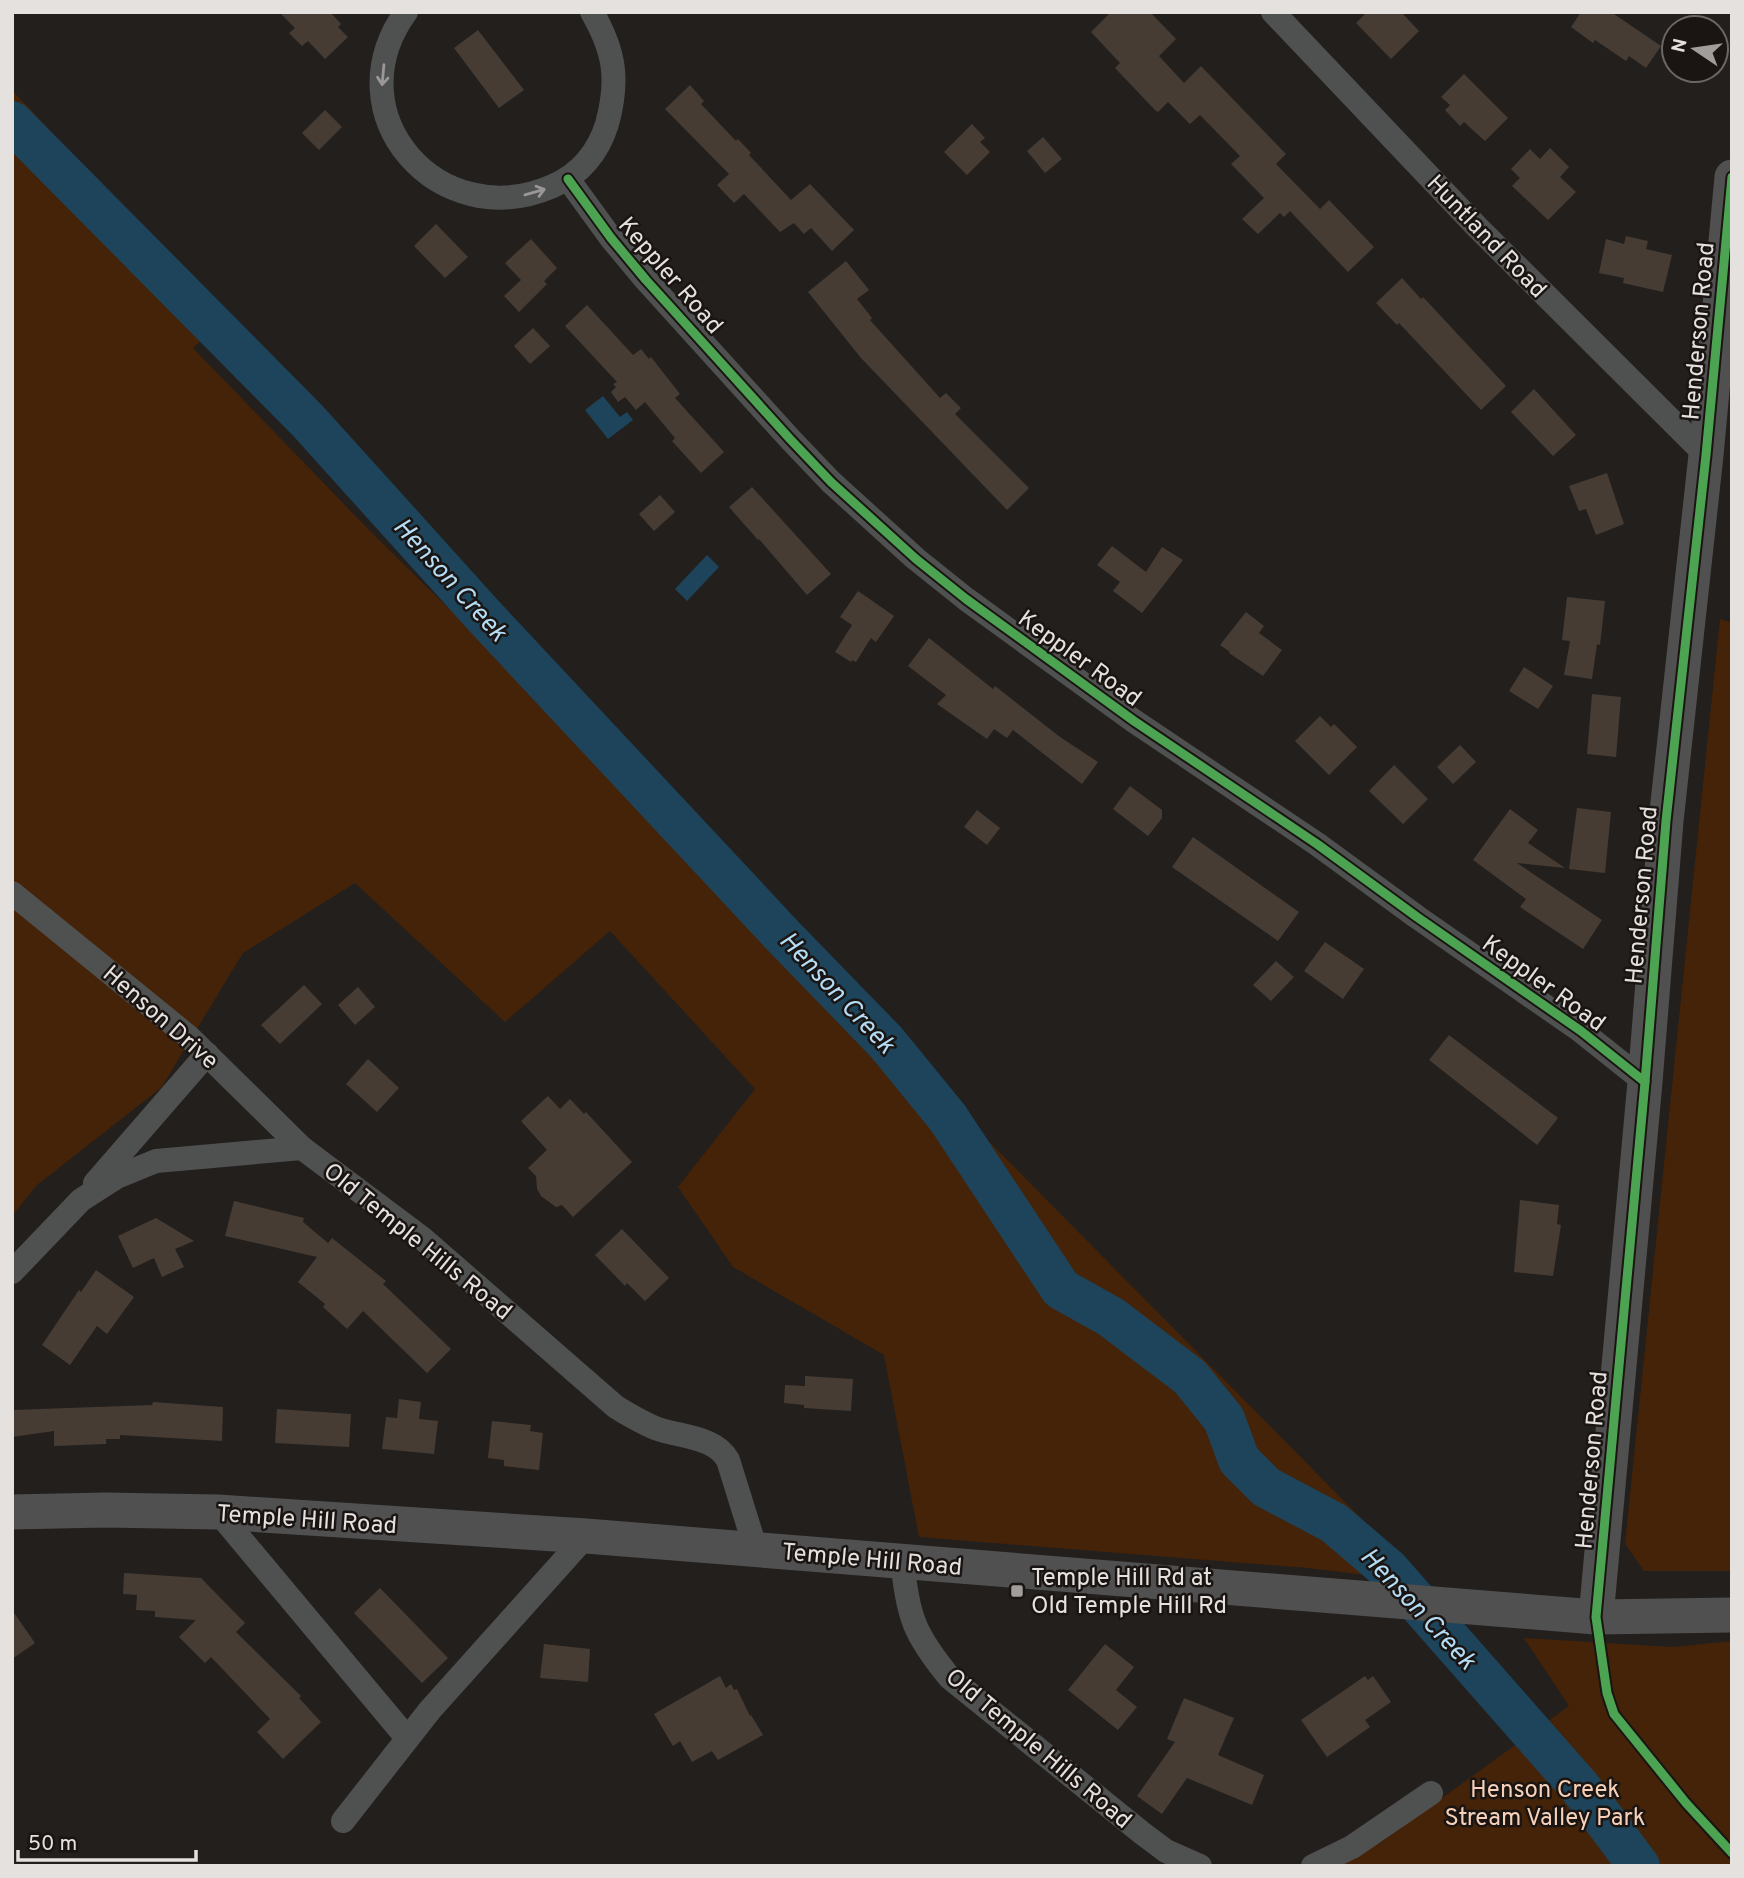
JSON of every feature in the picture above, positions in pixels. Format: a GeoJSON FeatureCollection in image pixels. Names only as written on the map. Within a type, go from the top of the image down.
{"type":"FeatureCollection","features":[{"type":"Feature","properties":{"kind":"main road","name":"Henderson Road"},"geometry":{"type":"LineString","coordinates":[[1596,1617],[1666,821],[1706,455],[1732,177]]}},
{"type":"Feature","properties":{"kind":"main road","name":"Temple Hill Road"},"geometry":{"type":"LineString","coordinates":[[12,1512],[218,1512],[586,1536],[1596,1617],[1695,1618],[1732,1615]]}},
{"type":"Feature","properties":{"kind":"street"},"geometry":{"type":"LineString","coordinates":[[406,12],[396,26],[385,55],[382,87],[387,118],[401,146],[421,170],[447,187],[477,197],[508,199],[539,192],[568,179],[591,157],[605,129],[614,99],[614,67],[606,37],[592,12]]}},
{"type":"Feature","properties":{"kind":"street","name":"Huntland Road"},"geometry":{"type":"LineString","coordinates":[[1273,12],[1478,228],[1706,455]]}},
{"type":"Feature","properties":{"kind":"street","name":"Keppler Road"},"geometry":{"type":"LineString","coordinates":[[568,179],[611,238],[790,439],[831,482],[916,559],[1134,721],[1318,844],[1417,917],[1581,1031],[1645,1082]]}},
{"type":"Feature","properties":{"kind":"street","name":"Henson Drive"},"geometry":{"type":"LineString","coordinates":[[12,893],[180,1029],[302,1148]]}},
{"type":"Feature","properties":{"kind":"street"},"geometry":{"type":"LineString","coordinates":[[81,1200],[207,1054]]}},
{"type":"Feature","properties":{"kind":"street","name":"Old Temple Hills Road"},"geometry":{"type":"LineString","coordinates":[[12,1272],[81,1200],[117,1177],[156,1161],[302,1148],[422,1238],[616,1407],[657,1429],[710,1443],[724,1452],[729,1460],[756,1550]]}},
{"type":"Feature","properties":{"kind":"street"},"geometry":{"type":"LineString","coordinates":[[218,1512],[407,1738]]}},
{"type":"Feature","properties":{"kind":"street"},"geometry":{"type":"LineString","coordinates":[[342,1821],[407,1738],[586,1536]]}},
{"type":"Feature","properties":{"kind":"street","name":"Old Temple Hills Road"},"geometry":{"type":"LineString","coordinates":[[902,1562],[910,1615],[928,1651],[950,1678],[1142,1833],[1166,1851],[1200,1866]]}},
{"type":"Feature","properties":{"kind":"street"},"geometry":{"type":"LineString","coordinates":[[1313,1866],[1352,1847],[1431,1793]]}},
{"type":"Feature","properties":{"kind":"green space"},"geometry":{"type":"Polygon","coordinates":[[[12,90],[223,320],[193,348],[372,533],[954,1106],[1424,1582],[1308,1568],[919,1537],[884,1355],[733,1267],[678,1187],[755,1089],[610,931],[505,1022],[355,883],[243,953],[161,1088],[37,1185],[12,1216],[12,90]]]}},
{"type":"Feature","properties":{"kind":"green space"},"geometry":{"type":"Polygon","coordinates":[[[1720,619],[1732,623],[1732,1571],[1644,1571],[1625,1544],[1720,619]]]}},
{"type":"Feature","properties":{"kind":"green space","name":"Henson Creek Stream Valley Park"},"geometry":{"type":"Polygon","coordinates":[[[1524,1638],[1672,1647],[1732,1641],[1732,1866],[1325,1866],[1380,1843],[1569,1706],[1524,1638]]]}},
{"type":"Feature","properties":{"kind":"water"},"geometry":{"type":"Polygon","coordinates":[[[603,396],[620,417],[627,412],[633,420],[608,439],[585,410],[603,396]]]}},
{"type":"Feature","properties":{"kind":"water"},"geometry":{"type":"Polygon","coordinates":[[[707,555],[719,567],[687,601],[675,589],[707,555]]]}},
{"type":"Feature","properties":{"kind":"building"},"geometry":{"type":"Polygon","coordinates":[[[279,12],[330,12],[341,24],[338,27],[348,37],[325,59],[308,41],[302,46],[289,33],[295,28],[279,12]]]}},
{"type":"Feature","properties":{"kind":"building"},"geometry":{"type":"Polygon","coordinates":[[[1111,12],[1150,12],[1176,39],[1159,56],[1184,83],[1201,66],[1286,154],[1276,164],[1320,209],[1329,200],[1374,247],[1348,272],[1290,211],[1284,217],[1280,213],[1258,234],[1242,219],[1264,198],[1231,164],[1240,156],[1200,115],[1190,124],[1168,102],[1158,112],[1155,110],[1115,68],[1120,63],[1091,32],[1111,12]]]}},
{"type":"Feature","properties":{"kind":"building"},"geometry":{"type":"Polygon","coordinates":[[[1367,12],[1401,12],[1419,31],[1391,59],[1356,23],[1367,12]]]}},
{"type":"Feature","properties":{"kind":"building"},"geometry":{"type":"Polygon","coordinates":[[[1581,12],[1611,12],[1660,47],[1646,68],[1629,56],[1626,61],[1595,40],[1593,43],[1571,27],[1581,12]]]}},
{"type":"Feature","properties":{"kind":"building"},"geometry":{"type":"Polygon","coordinates":[[[478,30],[524,90],[499,108],[454,48],[478,30]]]}},
{"type":"Feature","properties":{"kind":"building"},"geometry":{"type":"Polygon","coordinates":[[[1464,74],[1508,118],[1485,141],[1464,122],[1460,126],[1445,110],[1450,105],[1441,97],[1464,74]]]}},
{"type":"Feature","properties":{"kind":"building"},"geometry":{"type":"Polygon","coordinates":[[[690,85],[704,101],[701,104],[736,141],[738,139],[751,153],[749,155],[791,200],[810,184],[854,230],[832,251],[811,228],[804,234],[794,223],[780,232],[744,194],[734,203],[717,185],[729,174],[665,109],[690,85]]]}},
{"type":"Feature","properties":{"kind":"building"},"geometry":{"type":"Polygon","coordinates":[[[325,110],[342,127],[319,150],[302,133],[325,110]]]}},
{"type":"Feature","properties":{"kind":"building"},"geometry":{"type":"Polygon","coordinates":[[[972,124],[985,138],[980,142],[990,152],[967,175],[944,152],[972,124]]]}},
{"type":"Feature","properties":{"kind":"building"},"geometry":{"type":"Polygon","coordinates":[[[1043,137],[1062,159],[1045,173],[1027,151],[1043,137]]]}},
{"type":"Feature","properties":{"kind":"building"},"geometry":{"type":"Polygon","coordinates":[[[1550,148],[1569,167],[1560,177],[1576,192],[1548,220],[1512,186],[1520,178],[1511,169],[1530,149],[1540,159],[1550,148]]]}},
{"type":"Feature","properties":{"kind":"building"},"geometry":{"type":"Polygon","coordinates":[[[436,224],[468,257],[445,278],[414,246],[436,224]]]}},
{"type":"Feature","properties":{"kind":"building"},"geometry":{"type":"Polygon","coordinates":[[[1626,236],[1648,241],[1646,249],[1672,255],[1663,292],[1623,283],[1624,278],[1599,273],[1606,239],[1624,244],[1626,236]]]}},
{"type":"Feature","properties":{"kind":"building"},"geometry":{"type":"Polygon","coordinates":[[[531,239],[557,268],[544,281],[547,284],[519,312],[504,296],[521,280],[505,263],[531,239]]]}},
{"type":"Feature","properties":{"kind":"building"},"geometry":{"type":"Polygon","coordinates":[[[846,261],[869,290],[857,299],[872,318],[870,320],[940,398],[946,393],[961,408],[955,414],[1029,488],[1007,510],[861,358],[808,292],[846,261]]]}},
{"type":"Feature","properties":{"kind":"building"},"geometry":{"type":"Polygon","coordinates":[[[1402,278],[1506,386],[1481,410],[1399,323],[1397,325],[1376,303],[1402,278]]]}},
{"type":"Feature","properties":{"kind":"building"},"geometry":{"type":"Polygon","coordinates":[[[587,305],[633,355],[641,349],[649,359],[651,357],[680,394],[675,398],[724,452],[701,473],[672,441],[675,438],[645,402],[636,410],[625,397],[618,402],[611,392],[616,387],[613,384],[617,382],[565,326],[587,305]]]}},
{"type":"Feature","properties":{"kind":"building"},"geometry":{"type":"Polygon","coordinates":[[[533,328],[550,346],[530,364],[514,346],[533,328]]]}},
{"type":"Feature","properties":{"kind":"building"},"geometry":{"type":"Polygon","coordinates":[[[1534,389],[1576,435],[1553,456],[1511,412],[1534,389]]]}},
{"type":"Feature","properties":{"kind":"building"},"geometry":{"type":"Polygon","coordinates":[[[1607,473],[1624,524],[1596,535],[1586,509],[1579,511],[1569,486],[1607,473]]]}},
{"type":"Feature","properties":{"kind":"building"},"geometry":{"type":"Polygon","coordinates":[[[752,487],[831,574],[807,595],[729,507],[752,487]]]}},
{"type":"Feature","properties":{"kind":"building"},"geometry":{"type":"Polygon","coordinates":[[[660,495],[675,512],[654,531],[639,514],[660,495]]]}},
{"type":"Feature","properties":{"kind":"building"},"geometry":{"type":"Polygon","coordinates":[[[1112,546],[1146,572],[1162,547],[1183,560],[1142,613],[1113,591],[1120,582],[1097,565],[1112,546]]]}},
{"type":"Feature","properties":{"kind":"building"},"geometry":{"type":"Polygon","coordinates":[[[858,591],[894,616],[876,642],[871,638],[856,662],[851,662],[835,652],[852,625],[840,617],[858,591]]]}},
{"type":"Feature","properties":{"kind":"building"},"geometry":{"type":"Polygon","coordinates":[[[1567,597],[1605,601],[1600,645],[1597,644],[1592,679],[1564,675],[1570,641],[1562,640],[1567,597]]]}},
{"type":"Feature","properties":{"kind":"building"},"geometry":{"type":"Polygon","coordinates":[[[1246,612],[1264,626],[1259,633],[1282,650],[1263,676],[1220,645],[1246,612]]]}},
{"type":"Feature","properties":{"kind":"building"},"geometry":{"type":"Polygon","coordinates":[[[929,638],[993,689],[995,686],[1060,737],[1098,762],[1082,784],[1013,730],[1007,738],[994,729],[987,739],[937,704],[946,695],[908,666],[929,638]]]}},
{"type":"Feature","properties":{"kind":"building"},"geometry":{"type":"Polygon","coordinates":[[[1524,667],[1553,686],[1538,709],[1509,691],[1524,667]]]}},
{"type":"Feature","properties":{"kind":"building"},"geometry":{"type":"Polygon","coordinates":[[[1592,694],[1621,697],[1616,757],[1587,754],[1592,694]]]}},
{"type":"Feature","properties":{"kind":"building"},"geometry":{"type":"Polygon","coordinates":[[[1320,716],[1331,727],[1334,724],[1357,747],[1329,775],[1295,741],[1320,716]]]}},
{"type":"Feature","properties":{"kind":"building"},"geometry":{"type":"Polygon","coordinates":[[[1460,745],[1476,762],[1453,784],[1437,767],[1460,745]]]}},
{"type":"Feature","properties":{"kind":"building"},"geometry":{"type":"Polygon","coordinates":[[[1394,765],[1428,799],[1403,824],[1369,791],[1394,765]]]}},
{"type":"Feature","properties":{"kind":"building"},"geometry":{"type":"Polygon","coordinates":[[[1130,786],[1162,810],[1162,818],[1148,836],[1113,809],[1130,786]]]}},
{"type":"Feature","properties":{"kind":"building"},"geometry":{"type":"Polygon","coordinates":[[[1577,808],[1611,812],[1605,873],[1569,869],[1577,808]]]}},
{"type":"Feature","properties":{"kind":"building"},"geometry":{"type":"Polygon","coordinates":[[[1510,809],[1538,830],[1528,843],[1565,868],[1517,863],[1602,920],[1583,949],[1520,907],[1526,899],[1473,860],[1510,809]]]}},
{"type":"Feature","properties":{"kind":"building"},"geometry":{"type":"Polygon","coordinates":[[[977,810],[1000,828],[987,845],[964,827],[977,810]]]}},
{"type":"Feature","properties":{"kind":"building"},"geometry":{"type":"Polygon","coordinates":[[[1193,837],[1299,912],[1278,941],[1172,867],[1193,837]]]}},
{"type":"Feature","properties":{"kind":"building"},"geometry":{"type":"Polygon","coordinates":[[[1325,942],[1364,969],[1343,999],[1304,971],[1325,942]]]}},
{"type":"Feature","properties":{"kind":"building"},"geometry":{"type":"Polygon","coordinates":[[[1276,961],[1294,977],[1271,1001],[1253,985],[1276,961]]]}},
{"type":"Feature","properties":{"kind":"building"},"geometry":{"type":"Polygon","coordinates":[[[304,985],[322,1004],[280,1044],[261,1025],[304,985]]]}},
{"type":"Feature","properties":{"kind":"building"},"geometry":{"type":"Polygon","coordinates":[[[358,987],[375,1007],[355,1025],[338,1005],[358,987]]]}},
{"type":"Feature","properties":{"kind":"building"},"geometry":{"type":"Polygon","coordinates":[[[1449,1035],[1558,1118],[1537,1145],[1429,1060],[1449,1035]]]}},
{"type":"Feature","properties":{"kind":"building"},"geometry":{"type":"Polygon","coordinates":[[[368,1059],[399,1088],[377,1112],[346,1084],[368,1059]]]}},
{"type":"Feature","properties":{"kind":"building"},"geometry":{"type":"Polygon","coordinates":[[[548,1096],[560,1109],[570,1099],[584,1114],[586,1112],[632,1162],[573,1217],[562,1205],[556,1207],[541,1196],[537,1189],[536,1176],[528,1168],[547,1150],[521,1121],[548,1096]]]}},
{"type":"Feature","properties":{"kind":"building"},"geometry":{"type":"Polygon","coordinates":[[[1520,1200],[1559,1205],[1557,1224],[1561,1225],[1553,1276],[1514,1272],[1520,1200]]]}},
{"type":"Feature","properties":{"kind":"building"},"geometry":{"type":"Polygon","coordinates":[[[234,1201],[304,1218],[303,1222],[328,1243],[332,1238],[386,1281],[383,1284],[451,1349],[427,1373],[363,1311],[347,1329],[323,1307],[325,1304],[298,1282],[317,1257],[225,1236],[234,1201]]]}},
{"type":"Feature","properties":{"kind":"building"},"geometry":{"type":"Polygon","coordinates":[[[156,1218],[194,1241],[175,1249],[184,1267],[162,1277],[154,1258],[133,1268],[118,1236],[156,1218]]]}},
{"type":"Feature","properties":{"kind":"building"},"geometry":{"type":"Polygon","coordinates":[[[622,1229],[669,1278],[645,1301],[627,1283],[625,1286],[595,1255],[622,1229]]]}},
{"type":"Feature","properties":{"kind":"building"},"geometry":{"type":"Polygon","coordinates":[[[96,1270],[134,1297],[107,1334],[97,1326],[70,1365],[42,1345],[79,1290],[81,1292],[96,1270]]]}},
{"type":"Feature","properties":{"kind":"building"},"geometry":{"type":"Polygon","coordinates":[[[805,1376],[853,1379],[851,1411],[804,1408],[804,1405],[784,1403],[785,1385],[805,1386],[805,1376]]]}},
{"type":"Feature","properties":{"kind":"building"},"geometry":{"type":"Polygon","coordinates":[[[399,1399],[421,1402],[419,1419],[438,1421],[434,1454],[382,1449],[386,1417],[397,1418],[399,1399]]]}},
{"type":"Feature","properties":{"kind":"building"},"geometry":{"type":"Polygon","coordinates":[[[153,1402],[223,1407],[222,1441],[120,1435],[120,1439],[106,1439],[106,1444],[54,1446],[54,1431],[12,1437],[12,1410],[152,1405],[153,1402]]]}},
{"type":"Feature","properties":{"kind":"building"},"geometry":{"type":"Polygon","coordinates":[[[277,1409],[351,1414],[349,1447],[275,1443],[277,1409]]]}},
{"type":"Feature","properties":{"kind":"building"},"geometry":{"type":"Polygon","coordinates":[[[492,1421],[531,1425],[530,1431],[543,1433],[539,1470],[504,1466],[504,1460],[488,1458],[492,1421]]]}},
{"type":"Feature","properties":{"kind":"building"},"geometry":{"type":"Polygon","coordinates":[[[124,1573],[201,1578],[245,1623],[236,1632],[301,1696],[299,1698],[321,1722],[283,1759],[257,1732],[270,1719],[211,1657],[205,1663],[179,1637],[196,1620],[155,1617],[155,1611],[136,1610],[137,1595],[123,1594],[124,1573]]]}},
{"type":"Feature","properties":{"kind":"building"},"geometry":{"type":"Polygon","coordinates":[[[380,1588],[448,1658],[422,1683],[354,1613],[380,1588]]]}},
{"type":"Feature","properties":{"kind":"building"},"geometry":{"type":"Polygon","coordinates":[[[12,1610],[35,1643],[12,1659],[12,1610]]]}},
{"type":"Feature","properties":{"kind":"building"},"geometry":{"type":"Polygon","coordinates":[[[544,1644],[590,1649],[588,1682],[540,1678],[544,1644]]]}},
{"type":"Feature","properties":{"kind":"building"},"geometry":{"type":"Polygon","coordinates":[[[1105,1644],[1134,1667],[1116,1690],[1137,1707],[1118,1730],[1068,1690],[1105,1644]]]}},
{"type":"Feature","properties":{"kind":"building"},"geometry":{"type":"Polygon","coordinates":[[[720,1676],[726,1688],[731,1684],[734,1690],[737,1689],[763,1735],[718,1760],[712,1751],[692,1762],[680,1741],[673,1746],[654,1714],[720,1676]]]}},
{"type":"Feature","properties":{"kind":"building"},"geometry":{"type":"Polygon","coordinates":[[[1365,1676],[1368,1680],[1373,1676],[1391,1702],[1365,1720],[1370,1727],[1327,1757],[1301,1720],[1365,1676]]]}},
{"type":"Feature","properties":{"kind":"building"},"geometry":{"type":"Polygon","coordinates":[[[1184,1698],[1234,1718],[1218,1755],[1264,1775],[1252,1805],[1187,1778],[1162,1814],[1137,1796],[1175,1742],[1167,1739],[1184,1698]]]}},
{"type":"Feature","properties":{"kind":"waterway","name":"Henson Creek"},"geometry":{"type":"LineString","coordinates":[[12,122],[308,421],[484,616],[784,937],[886,1042],[948,1118],[1061,1289],[1111,1317],[1190,1377],[1224,1419],[1239,1460],[1266,1487],[1334,1523],[1389,1570],[1579,1786],[1639,1866]]}},
{"type":"Feature","properties":{"kind":"cycle path"},"geometry":{"type":"LineString","coordinates":[[1732,177],[1706,455],[1666,821],[1596,1617],[1607,1693],[1614,1714],[1686,1803],[1732,1853]]}},
{"type":"Feature","properties":{"kind":"cycle path"},"geometry":{"type":"LineString","coordinates":[[568,179],[646,280],[790,439],[831,482],[916,559],[966,599],[1134,721],[1317,844],[1581,1031],[1645,1082]]}},
{"type":"Feature","properties":{"kind":"place","name":"Temple Hill Rd at Old Temple Hill Rd"},"geometry":{"type":"Point","coordinates":[1017,1591]}}]}
